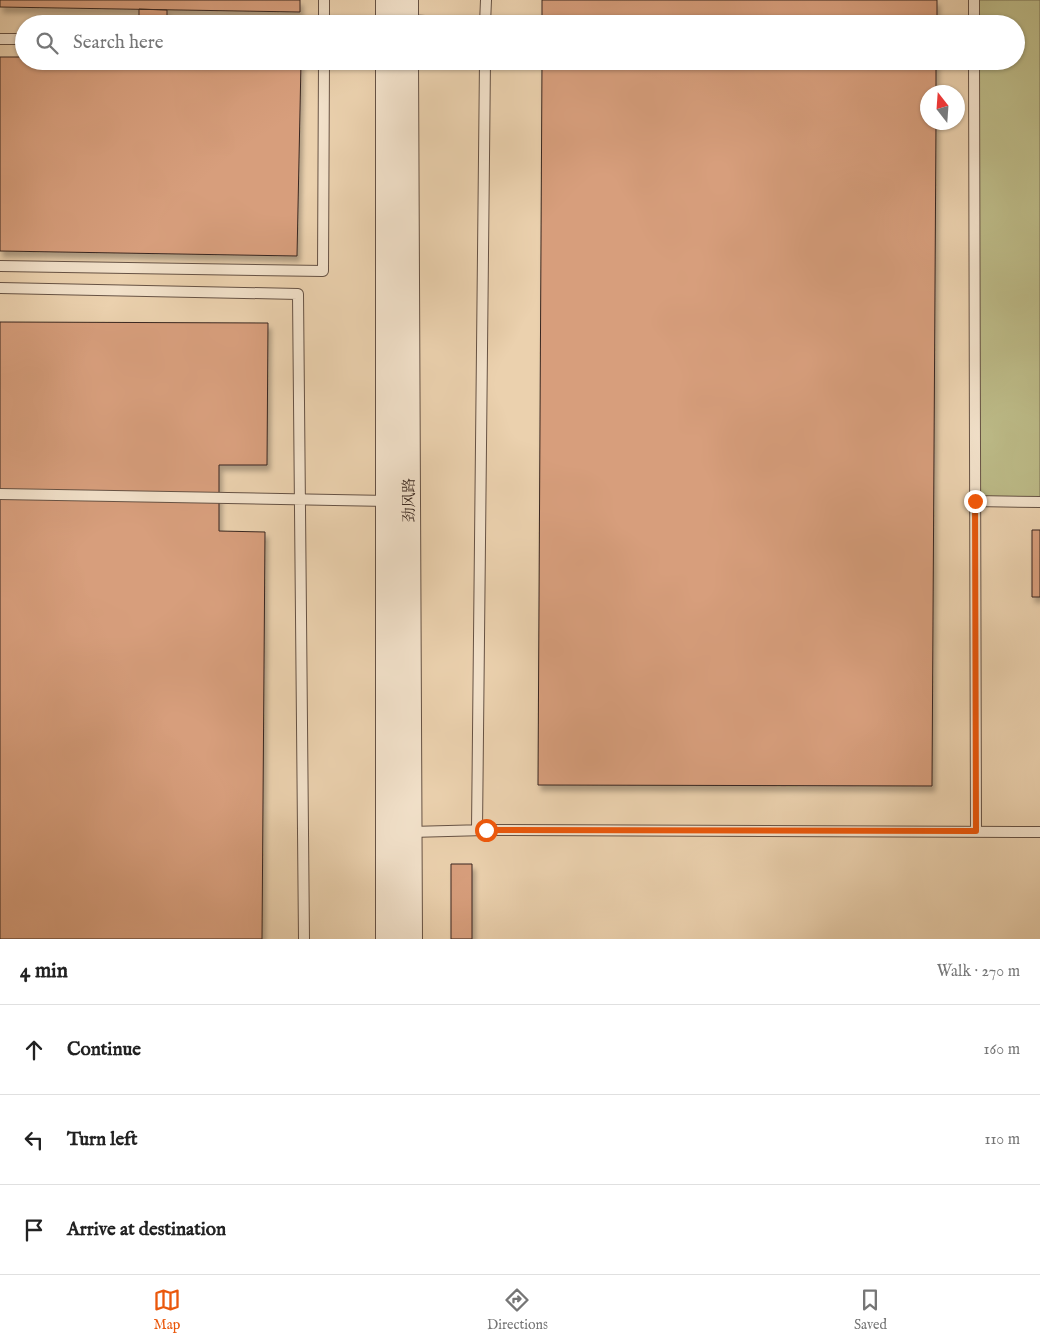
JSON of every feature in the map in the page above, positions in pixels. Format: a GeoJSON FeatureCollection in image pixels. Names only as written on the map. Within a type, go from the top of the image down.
{"type":"FeatureCollection","features":[{"type":"Feature","properties":{"kind":"street"},"geometry":{"type":"LineString","coordinates":[[388,0],[400,15]]}},
{"type":"Feature","properties":{"kind":"street","name":"劲风路"},"geometry":{"type":"LineString","coordinates":[[388,70],[388,939]]}},
{"type":"Feature","properties":{"kind":"street","name":"劲风路"},"geometry":{"type":"LineString","coordinates":[[406,70],[410,939]]}},
{"type":"Feature","properties":{"kind":"lane"},"geometry":{"type":"LineString","coordinates":[[324,0],[324,15]]}},
{"type":"Feature","properties":{"kind":"lane"},"geometry":{"type":"LineString","coordinates":[[485,15],[486,0]]}},
{"type":"Feature","properties":{"kind":"lane"},"geometry":{"type":"LineString","coordinates":[[974,0],[974,15]]}},
{"type":"Feature","properties":{"kind":"lane"},"geometry":{"type":"LineString","coordinates":[[0,39],[15,39]]}},
{"type":"Feature","properties":{"kind":"lane"},"geometry":{"type":"LineString","coordinates":[[0,266],[323,271],[324,70]]}},
{"type":"Feature","properties":{"kind":"lane"},"geometry":{"type":"LineString","coordinates":[[477,830],[485,70]]}},
{"type":"Feature","properties":{"kind":"lane"},"geometry":{"type":"LineString","coordinates":[[974,70],[976,831]]}},
{"type":"Feature","properties":{"kind":"lane"},"geometry":{"type":"LineString","coordinates":[[0,288],[298,294],[304,939]]}},
{"type":"Feature","properties":{"kind":"lane"},"geometry":{"type":"LineString","coordinates":[[0,494],[389,501]]}},
{"type":"Feature","properties":{"kind":"lane"},"geometry":{"type":"LineString","coordinates":[[975,501],[1040,502]]}},
{"type":"Feature","properties":{"kind":"lane"},"geometry":{"type":"LineString","coordinates":[[411,832],[477,830],[1040,832]]}},
{"type":"Feature","properties":{"kind":"shaded area"},"geometry":{"type":"Polygon","coordinates":[[[974,0],[1040,0],[1040,502],[975,501],[974,70],[1025,70],[1025,15],[974,15],[974,0]]]}},
{"type":"Feature","properties":{"kind":"building"},"geometry":{"type":"Polygon","coordinates":[[[0,0],[300,0],[300,12],[0,7],[0,0]]]}},
{"type":"Feature","properties":{"kind":"building"},"geometry":{"type":"Polygon","coordinates":[[[542,0],[937,0],[937,15],[542,15],[542,0]]]}},
{"type":"Feature","properties":{"kind":"building"},"geometry":{"type":"Polygon","coordinates":[[[139,9],[167,10],[167,15],[139,15],[139,9]]]}},
{"type":"Feature","properties":{"kind":"building"},"geometry":{"type":"Polygon","coordinates":[[[0,57],[15,57],[15,70],[301,70],[297,256],[0,251],[0,57]]]}},
{"type":"Feature","properties":{"kind":"building"},"geometry":{"type":"Polygon","coordinates":[[[542,70],[936,70],[936,85],[920,85],[920,130],[936,130],[932,786],[538,785],[542,70]]]}},
{"type":"Feature","properties":{"kind":"building"},"geometry":{"type":"Polygon","coordinates":[[[0,322],[268,323],[267,465],[219,465],[219,531],[265,532],[262,939],[0,939],[0,322]]]}},
{"type":"Feature","properties":{"kind":"building"},"geometry":{"type":"Polygon","coordinates":[[[1032,530],[1040,530],[1040,597],[1032,597],[1032,530]]]}},
{"type":"Feature","properties":{"kind":"building"},"geometry":{"type":"Polygon","coordinates":[[[451,864],[472,864],[472,939],[451,939],[451,864]]]}},
{"type":"Feature","properties":{"kind":"route"},"geometry":{"type":"LineString","coordinates":[[486,830],[976,831],[975,501]]}}]}
